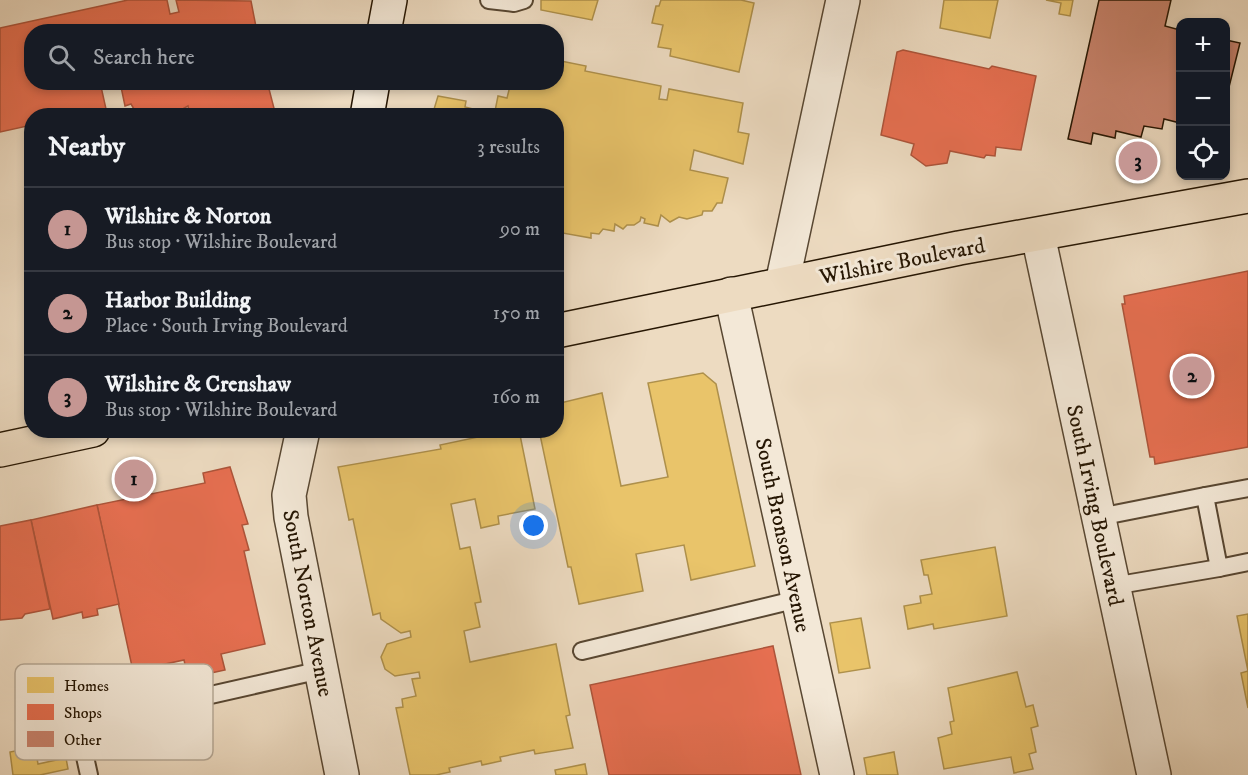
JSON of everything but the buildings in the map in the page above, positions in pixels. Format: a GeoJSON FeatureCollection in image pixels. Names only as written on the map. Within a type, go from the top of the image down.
{"type":"FeatureCollection","features":[{"type":"Feature","properties":{"kind":"main road","name":"Wilshire Boulevard"},"geometry":{"type":"LineString","coordinates":[[564,329],[782,284],[1248,196]]}},
{"type":"Feature","properties":{"kind":"main road"},"geometry":{"type":"LineString","coordinates":[[0,450],[56,438]]}},
{"type":"Feature","properties":{"kind":"street"},"geometry":{"type":"LineString","coordinates":[[386,24],[390,0]]}},
{"type":"Feature","properties":{"kind":"street"},"geometry":{"type":"LineString","coordinates":[[782,284],[843,0]]}},
{"type":"Feature","properties":{"kind":"street"},"geometry":{"type":"LineString","coordinates":[[369,108],[372,90]]}},
{"type":"Feature","properties":{"kind":"street","name":"South Irving Boulevard"},"geometry":{"type":"LineString","coordinates":[[1038,235],[1154,775]]}},
{"type":"Feature","properties":{"kind":"street","name":"South Bronson Avenue"},"geometry":{"type":"LineString","coordinates":[[731,294],[837,775]]}},
{"type":"Feature","properties":{"kind":"street","name":"South Norton Avenue"},"geometry":{"type":"LineString","coordinates":[[301,438],[289,495],[342,775]]}},
{"type":"Feature","properties":{"kind":"lane"},"geometry":{"type":"LineString","coordinates":[[489,0],[514,3],[524,0]]}},
{"type":"Feature","properties":{"kind":"lane"},"geometry":{"type":"LineString","coordinates":[[1099,517],[1248,488]]}},
{"type":"Feature","properties":{"kind":"lane"},"geometry":{"type":"LineString","coordinates":[[1205,496],[1219,568]]}},
{"type":"Feature","properties":{"kind":"lane"},"geometry":{"type":"LineString","coordinates":[[1113,586],[1248,562]]}},
{"type":"Feature","properties":{"kind":"lane"},"geometry":{"type":"LineString","coordinates":[[582,651],[798,599]]}},
{"type":"Feature","properties":{"kind":"lane"},"geometry":{"type":"LineString","coordinates":[[213,694],[321,670]]}},
{"type":"Feature","properties":{"kind":"lane"},"geometry":{"type":"LineString","coordinates":[[86,760],[89,775]]}},
{"type":"Feature","properties":{"kind":"place","name":"Wilshire & Crenshaw"},"geometry":{"type":"Point","coordinates":[1138,161]}},
{"type":"Feature","properties":{"kind":"place","name":"Harbor Building"},"geometry":{"type":"Point","coordinates":[1192,376]}},
{"type":"Feature","properties":{"kind":"place","name":"Wilshire & Norton"},"geometry":{"type":"Point","coordinates":[134,479]}}]}
